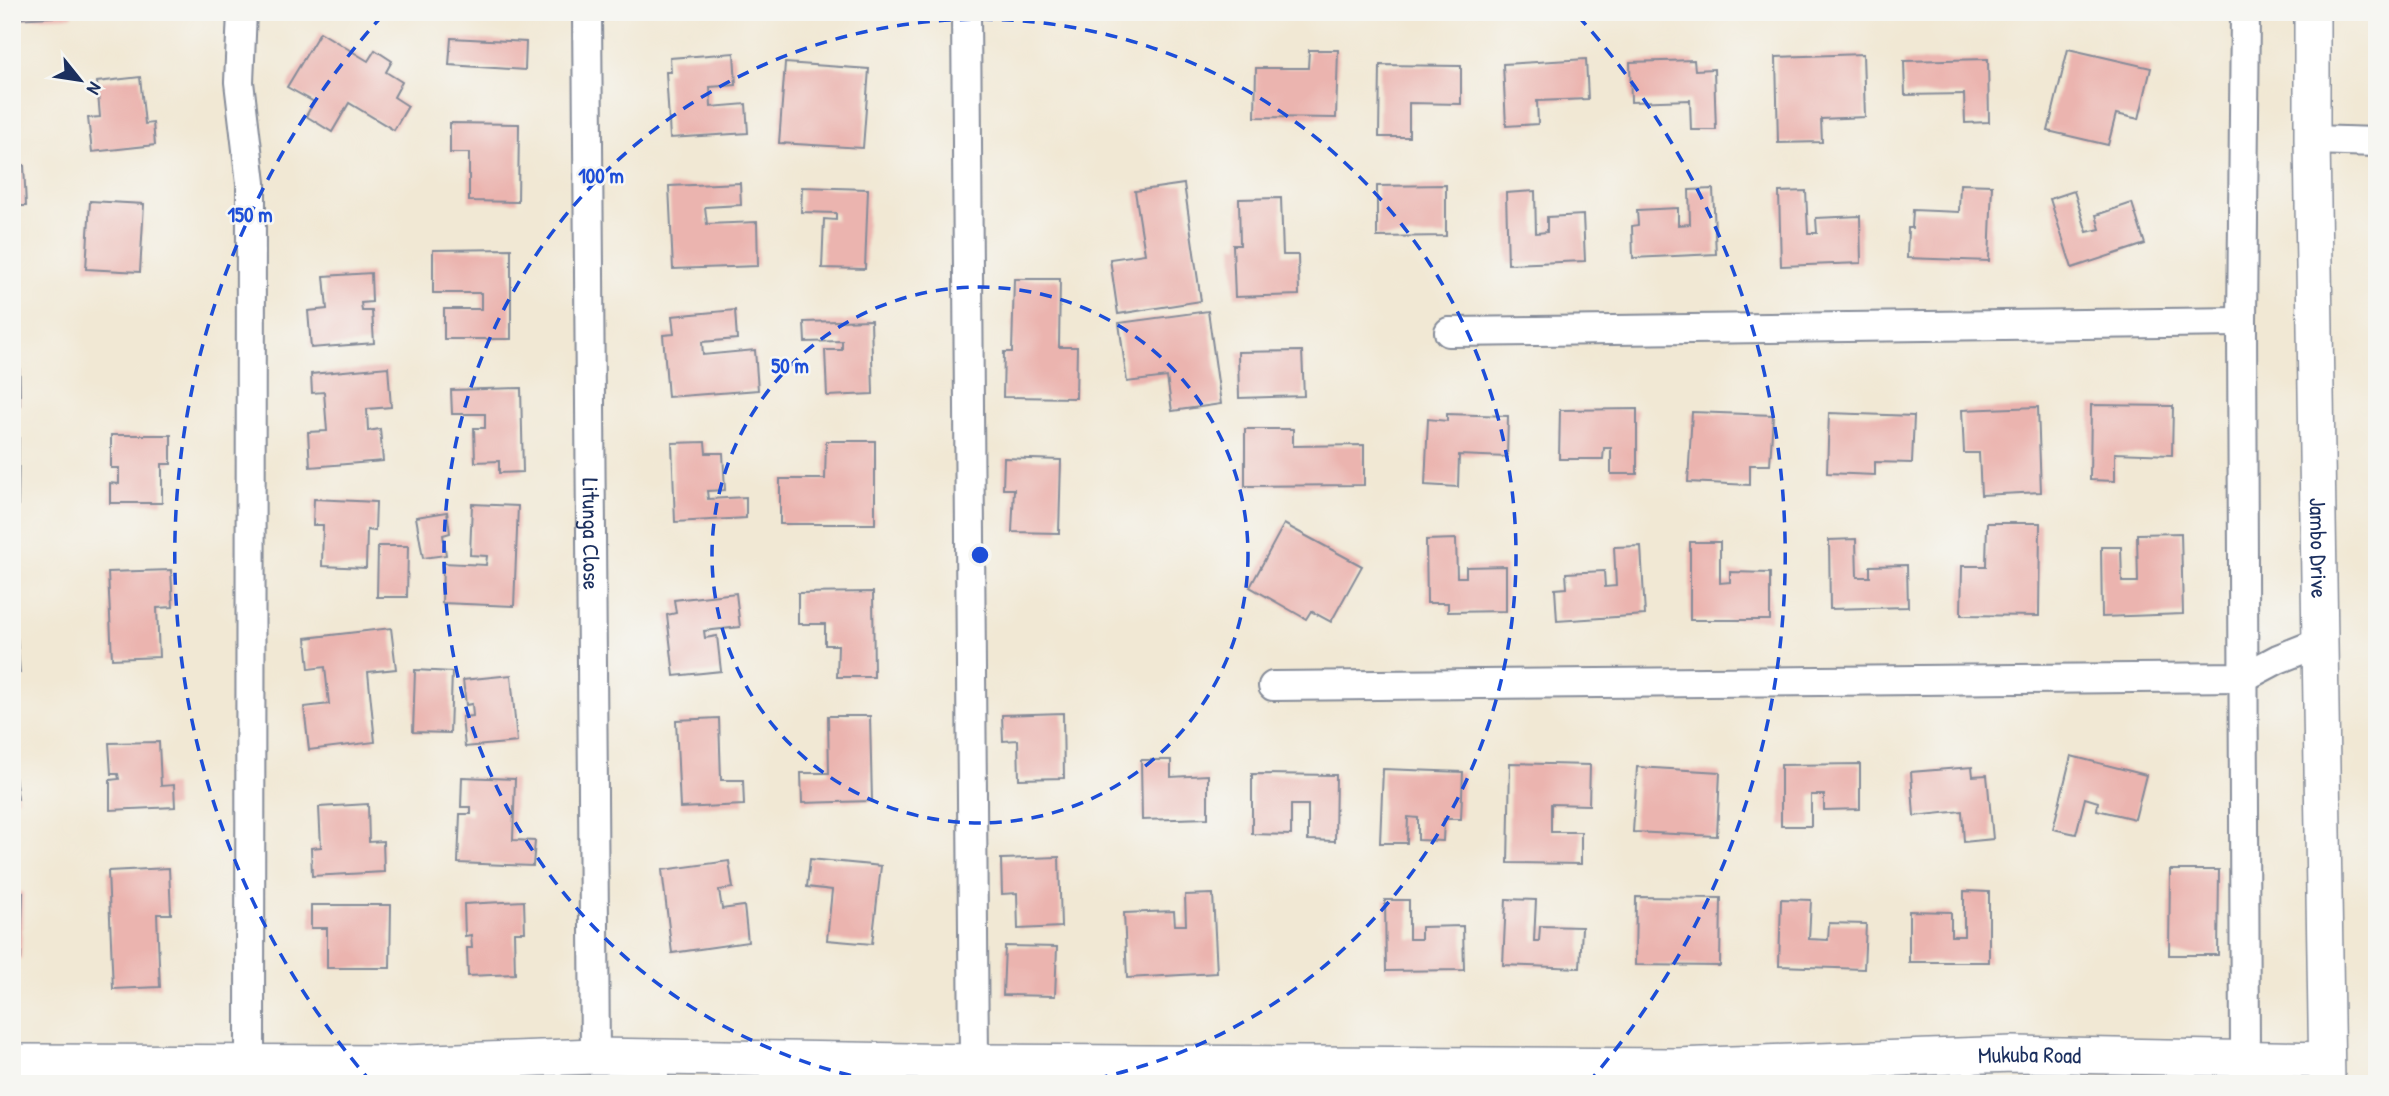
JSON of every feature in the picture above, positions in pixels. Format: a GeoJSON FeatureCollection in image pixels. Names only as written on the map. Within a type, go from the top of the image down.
{"type":"FeatureCollection","features":[{"type":"Feature","properties":{"kind":"street"},"geometry":{"type":"LineString","coordinates":[[242,12],[239,82],[251,183],[250,1062]]}},
{"type":"Feature","properties":{"kind":"street","name":"Litunga Close"},"geometry":{"type":"LineString","coordinates":[[587,12],[595,1056]]}},
{"type":"Feature","properties":{"kind":"street"},"geometry":{"type":"LineString","coordinates":[[966,12],[974,1062]]}},
{"type":"Feature","properties":{"kind":"street"},"geometry":{"type":"LineString","coordinates":[[2245,12],[2242,322],[2245,1057]]}},
{"type":"Feature","properties":{"kind":"street","name":"Jambo Drive"},"geometry":{"type":"LineString","coordinates":[[2312,12],[2326,1072]]}},
{"type":"Feature","properties":{"kind":"street"},"geometry":{"type":"LineString","coordinates":[[2312,140],[2377,142]]}},
{"type":"Feature","properties":{"kind":"street"},"geometry":{"type":"LineString","coordinates":[[1449,332],[2242,322]]}},
{"type":"Feature","properties":{"kind":"street"},"geometry":{"type":"LineString","coordinates":[[1273,685],[2244,677],[2278,659],[2321,642]]}},
{"type":"Feature","properties":{"kind":"street","name":"Mukuba Road"},"geometry":{"type":"LineString","coordinates":[[12,1062],[404,1063],[595,1056],[654,1070],[974,1062],[1676,1066],[2013,1054],[2245,1057],[2326,1072]]}},
{"type":"Feature","properties":{"kind":"building"},"geometry":{"type":"Polygon","coordinates":[[[12,12],[72,12],[73,16],[12,19],[12,12]]]}},
{"type":"Feature","properties":{"kind":"building"},"geometry":{"type":"Polygon","coordinates":[[[320,32],[368,61],[375,50],[392,61],[386,72],[402,82],[394,97],[408,106],[394,130],[349,103],[332,132],[306,116],[314,102],[287,87],[320,32]]]}},
{"type":"Feature","properties":{"kind":"building"},"geometry":{"type":"Polygon","coordinates":[[[451,38],[526,42],[525,70],[449,65],[451,38]]]}},
{"type":"Feature","properties":{"kind":"building"},"geometry":{"type":"Polygon","coordinates":[[[2068,49],[2151,68],[2139,119],[2116,114],[2108,145],[2048,131],[2068,49]]]}},
{"type":"Feature","properties":{"kind":"building"},"geometry":{"type":"Polygon","coordinates":[[[1309,50],[1338,50],[1336,118],[1255,117],[1256,68],[1308,68],[1309,50]]]}},
{"type":"Feature","properties":{"kind":"building"},"geometry":{"type":"Polygon","coordinates":[[[734,53],[736,85],[710,87],[711,107],[746,104],[748,133],[670,138],[666,72],[671,72],[670,58],[734,53]]]}},
{"type":"Feature","properties":{"kind":"building"},"geometry":{"type":"Polygon","coordinates":[[[1863,54],[1865,117],[1821,119],[1822,142],[1778,143],[1776,57],[1863,54]]]}},
{"type":"Feature","properties":{"kind":"building"},"geometry":{"type":"Polygon","coordinates":[[[1586,59],[1588,99],[1537,101],[1538,124],[1506,126],[1503,64],[1586,59]]]}},
{"type":"Feature","properties":{"kind":"building"},"geometry":{"type":"Polygon","coordinates":[[[1988,59],[1989,122],[1965,123],[1964,94],[1905,95],[1904,61],[1988,59]]]}},
{"type":"Feature","properties":{"kind":"building"},"geometry":{"type":"Polygon","coordinates":[[[1694,60],[1695,70],[1714,69],[1716,130],[1691,130],[1690,100],[1631,102],[1630,62],[1694,60]]]}},
{"type":"Feature","properties":{"kind":"building"},"geometry":{"type":"Polygon","coordinates":[[[785,63],[869,69],[863,148],[779,143],[785,63]]]}},
{"type":"Feature","properties":{"kind":"building"},"geometry":{"type":"Polygon","coordinates":[[[1380,65],[1461,66],[1461,104],[1409,103],[1409,137],[1379,137],[1380,65]]]}},
{"type":"Feature","properties":{"kind":"building"},"geometry":{"type":"Polygon","coordinates":[[[140,77],[145,124],[153,123],[155,145],[92,152],[88,118],[100,117],[97,82],[140,77]]]}},
{"type":"Feature","properties":{"kind":"building"},"geometry":{"type":"Polygon","coordinates":[[[12,87],[21,146],[12,147],[12,87]]]}},
{"type":"Feature","properties":{"kind":"building"},"geometry":{"type":"Polygon","coordinates":[[[450,123],[519,124],[518,202],[469,201],[469,153],[450,153],[450,123]]]}},
{"type":"Feature","properties":{"kind":"building"},"geometry":{"type":"Polygon","coordinates":[[[24,165],[26,206],[12,206],[12,166],[24,165]]]}},
{"type":"Feature","properties":{"kind":"building"},"geometry":{"type":"Polygon","coordinates":[[[740,183],[741,205],[705,207],[707,224],[757,222],[758,266],[673,269],[669,186],[740,183]]]}},
{"type":"Feature","properties":{"kind":"building"},"geometry":{"type":"Polygon","coordinates":[[[1184,184],[1201,301],[1118,314],[1110,259],[1145,254],[1135,191],[1184,184]]]}},
{"type":"Feature","properties":{"kind":"building"},"geometry":{"type":"Polygon","coordinates":[[[1960,184],[1992,185],[1989,261],[1907,258],[1908,228],[1912,228],[1913,210],[1959,212],[1960,184]]]}},
{"type":"Feature","properties":{"kind":"building"},"geometry":{"type":"Polygon","coordinates":[[[1446,185],[1446,236],[1377,237],[1377,186],[1446,185]]]}},
{"type":"Feature","properties":{"kind":"building"},"geometry":{"type":"Polygon","coordinates":[[[802,187],[868,189],[865,269],[822,268],[824,219],[836,220],[836,213],[801,212],[802,187]]]}},
{"type":"Feature","properties":{"kind":"building"},"geometry":{"type":"Polygon","coordinates":[[[1713,189],[1716,254],[1633,258],[1632,226],[1638,225],[1637,210],[1678,208],[1678,225],[1690,224],[1689,190],[1713,189]]]}},
{"type":"Feature","properties":{"kind":"building"},"geometry":{"type":"Polygon","coordinates":[[[1535,191],[1536,233],[1547,232],[1547,217],[1583,215],[1585,261],[1508,264],[1506,193],[1535,191]]]}},
{"type":"Feature","properties":{"kind":"building"},"geometry":{"type":"Polygon","coordinates":[[[1806,191],[1808,233],[1817,233],[1816,218],[1860,216],[1861,263],[1781,266],[1779,192],[1806,191]]]}},
{"type":"Feature","properties":{"kind":"building"},"geometry":{"type":"Polygon","coordinates":[[[2074,191],[2087,232],[2100,229],[2096,215],[2132,203],[2145,244],[2072,268],[2050,199],[2074,191]]]}},
{"type":"Feature","properties":{"kind":"building"},"geometry":{"type":"Polygon","coordinates":[[[1281,198],[1283,255],[1298,255],[1299,295],[1235,297],[1233,245],[1240,245],[1239,199],[1281,198]]]}},
{"type":"Feature","properties":{"kind":"building"},"geometry":{"type":"Polygon","coordinates":[[[90,201],[144,204],[140,272],[86,269],[90,201]]]}},
{"type":"Feature","properties":{"kind":"building"},"geometry":{"type":"Polygon","coordinates":[[[511,249],[511,339],[444,339],[444,309],[481,309],[481,293],[433,293],[433,250],[511,249]]]}},
{"type":"Feature","properties":{"kind":"building"},"geometry":{"type":"Polygon","coordinates":[[[371,273],[372,302],[361,303],[362,311],[372,311],[374,343],[311,348],[308,311],[327,309],[324,276],[371,273]]]}},
{"type":"Feature","properties":{"kind":"building"},"geometry":{"type":"Polygon","coordinates":[[[1014,279],[1060,279],[1059,347],[1077,347],[1076,398],[1003,397],[1004,352],[1012,352],[1014,279]]]}},
{"type":"Feature","properties":{"kind":"building"},"geometry":{"type":"Polygon","coordinates":[[[735,310],[737,339],[702,342],[703,355],[755,350],[758,390],[668,397],[663,335],[674,334],[672,316],[735,310]]]}},
{"type":"Feature","properties":{"kind":"building"},"geometry":{"type":"Polygon","coordinates":[[[1208,311],[1221,404],[1172,411],[1167,377],[1127,382],[1119,323],[1208,311]]]}},
{"type":"Feature","properties":{"kind":"building"},"geometry":{"type":"Polygon","coordinates":[[[871,320],[873,394],[827,396],[825,350],[842,350],[842,341],[805,342],[804,322],[871,320]]]}},
{"type":"Feature","properties":{"kind":"building"},"geometry":{"type":"Polygon","coordinates":[[[19,341],[20,405],[12,405],[12,342],[19,341]]]}},
{"type":"Feature","properties":{"kind":"building"},"geometry":{"type":"Polygon","coordinates":[[[1302,351],[1304,396],[1239,398],[1238,352],[1302,351]]]}},
{"type":"Feature","properties":{"kind":"building"},"geometry":{"type":"Polygon","coordinates":[[[388,367],[391,407],[367,409],[368,431],[380,429],[383,461],[310,467],[308,432],[327,431],[324,392],[312,393],[311,374],[388,367]]]}},
{"type":"Feature","properties":{"kind":"building"},"geometry":{"type":"Polygon","coordinates":[[[521,388],[523,472],[499,473],[499,461],[475,462],[474,428],[485,428],[485,414],[452,414],[451,390],[521,388]]]}},
{"type":"Feature","properties":{"kind":"building"},"geometry":{"type":"Polygon","coordinates":[[[2091,405],[2173,406],[2172,455],[2115,453],[2115,481],[2090,480],[2091,405]]]}},
{"type":"Feature","properties":{"kind":"building"},"geometry":{"type":"Polygon","coordinates":[[[2038,407],[2041,492],[1981,495],[1979,453],[1964,453],[1962,410],[2038,407]]]}},
{"type":"Feature","properties":{"kind":"building"},"geometry":{"type":"Polygon","coordinates":[[[1637,409],[1637,474],[1611,474],[1611,448],[1604,448],[1603,459],[1559,459],[1560,410],[1637,409]]]}},
{"type":"Feature","properties":{"kind":"building"},"geometry":{"type":"Polygon","coordinates":[[[1692,412],[1773,415],[1770,465],[1750,465],[1750,485],[1688,482],[1692,412]]]}},
{"type":"Feature","properties":{"kind":"building"},"geometry":{"type":"Polygon","coordinates":[[[1829,413],[1914,416],[1912,463],[1875,462],[1875,475],[1827,473],[1829,413]]]}},
{"type":"Feature","properties":{"kind":"building"},"geometry":{"type":"Polygon","coordinates":[[[1447,414],[1508,416],[1507,457],[1459,455],[1458,487],[1425,485],[1428,419],[1447,421],[1447,414]]]}},
{"type":"Feature","properties":{"kind":"building"},"geometry":{"type":"Polygon","coordinates":[[[1245,429],[1293,429],[1293,446],[1364,445],[1364,485],[1245,486],[1245,429]]]}},
{"type":"Feature","properties":{"kind":"building"},"geometry":{"type":"Polygon","coordinates":[[[111,435],[171,435],[171,464],[162,464],[162,503],[110,503],[110,483],[119,484],[119,468],[111,468],[111,435]]]}},
{"type":"Feature","properties":{"kind":"building"},"geometry":{"type":"Polygon","coordinates":[[[12,437],[19,437],[18,507],[12,507],[12,437]]]}},
{"type":"Feature","properties":{"kind":"building"},"geometry":{"type":"Polygon","coordinates":[[[826,441],[875,441],[875,524],[780,524],[780,479],[825,479],[826,441]]]}},
{"type":"Feature","properties":{"kind":"building"},"geometry":{"type":"Polygon","coordinates":[[[705,442],[706,453],[723,453],[725,490],[707,491],[708,499],[746,497],[746,518],[675,522],[672,443],[705,442]]]}},
{"type":"Feature","properties":{"kind":"building"},"geometry":{"type":"Polygon","coordinates":[[[1004,458],[1061,460],[1059,533],[1012,532],[1014,489],[1003,489],[1004,458]]]}},
{"type":"Feature","properties":{"kind":"building"},"geometry":{"type":"Polygon","coordinates":[[[314,499],[376,502],[375,531],[367,530],[366,568],[322,566],[323,525],[313,525],[314,499]]]}},
{"type":"Feature","properties":{"kind":"building"},"geometry":{"type":"Polygon","coordinates":[[[472,504],[518,506],[514,606],[442,603],[443,563],[486,565],[487,556],[470,555],[472,504]]]}},
{"type":"Feature","properties":{"kind":"building"},"geometry":{"type":"Polygon","coordinates":[[[447,512],[450,533],[443,535],[446,555],[423,558],[416,517],[447,512]]]}},
{"type":"Feature","properties":{"kind":"building"},"geometry":{"type":"Polygon","coordinates":[[[1987,523],[2040,523],[2039,616],[1961,615],[1962,566],[1986,566],[1987,523]]]}},
{"type":"Feature","properties":{"kind":"building"},"geometry":{"type":"Polygon","coordinates":[[[1284,524],[1362,566],[1331,622],[1311,611],[1306,619],[1250,587],[1284,524]]]}},
{"type":"Feature","properties":{"kind":"building"},"geometry":{"type":"Polygon","coordinates":[[[2181,533],[2183,614],[2102,617],[2101,547],[2121,547],[2122,582],[2138,582],[2137,534],[2181,533]]]}},
{"type":"Feature","properties":{"kind":"building"},"geometry":{"type":"Polygon","coordinates":[[[1456,539],[1457,577],[1466,577],[1466,567],[1506,566],[1506,611],[1448,612],[1448,603],[1427,603],[1426,540],[1456,539]]]}},
{"type":"Feature","properties":{"kind":"building"},"geometry":{"type":"Polygon","coordinates":[[[1856,539],[1857,577],[1870,577],[1870,566],[1907,565],[1908,607],[1830,609],[1829,540],[1856,539]]]}},
{"type":"Feature","properties":{"kind":"building"},"geometry":{"type":"Polygon","coordinates":[[[1690,542],[1720,542],[1720,583],[1730,582],[1730,572],[1770,573],[1770,620],[1690,620],[1690,542]]]}},
{"type":"Feature","properties":{"kind":"building"},"geometry":{"type":"Polygon","coordinates":[[[378,546],[408,546],[407,597],[377,597],[378,546]]]}},
{"type":"Feature","properties":{"kind":"building"},"geometry":{"type":"Polygon","coordinates":[[[1641,546],[1645,615],[1557,621],[1555,589],[1567,588],[1566,573],[1604,571],[1605,587],[1616,586],[1614,547],[1641,546]]]}},
{"type":"Feature","properties":{"kind":"building"},"geometry":{"type":"Polygon","coordinates":[[[171,570],[173,607],[157,608],[159,657],[112,659],[108,572],[171,570]]]}},
{"type":"Feature","properties":{"kind":"building"},"geometry":{"type":"Polygon","coordinates":[[[873,592],[874,677],[837,677],[838,645],[825,645],[825,624],[798,624],[798,593],[873,592]]]}},
{"type":"Feature","properties":{"kind":"building"},"geometry":{"type":"Polygon","coordinates":[[[736,593],[740,627],[704,631],[705,638],[717,636],[721,671],[674,676],[667,615],[676,613],[674,600],[736,593]]]}},
{"type":"Feature","properties":{"kind":"building"},"geometry":{"type":"Polygon","coordinates":[[[12,612],[15,612],[20,673],[12,673],[12,612]]]}},
{"type":"Feature","properties":{"kind":"building"},"geometry":{"type":"Polygon","coordinates":[[[391,628],[396,669],[368,672],[375,742],[309,750],[304,707],[329,704],[325,667],[309,669],[306,638],[391,628]]]}},
{"type":"Feature","properties":{"kind":"building"},"geometry":{"type":"Polygon","coordinates":[[[415,670],[452,672],[450,733],[413,732],[415,670]]]}},
{"type":"Feature","properties":{"kind":"building"},"geometry":{"type":"Polygon","coordinates":[[[511,675],[517,742],[465,747],[462,717],[473,716],[472,704],[466,705],[463,680],[511,675]]]}},
{"type":"Feature","properties":{"kind":"building"},"geometry":{"type":"Polygon","coordinates":[[[1063,713],[1064,778],[1019,779],[1018,740],[1003,741],[1002,715],[1063,713]]]}},
{"type":"Feature","properties":{"kind":"building"},"geometry":{"type":"Polygon","coordinates":[[[828,716],[870,716],[872,801],[802,803],[801,773],[829,773],[828,716]]]}},
{"type":"Feature","properties":{"kind":"building"},"geometry":{"type":"Polygon","coordinates":[[[719,718],[721,780],[743,780],[744,805],[680,808],[676,720],[719,718]]]}},
{"type":"Feature","properties":{"kind":"building"},"geometry":{"type":"Polygon","coordinates":[[[159,742],[161,786],[174,785],[175,807],[110,810],[110,780],[119,779],[118,774],[111,774],[109,743],[159,742]]]}},
{"type":"Feature","properties":{"kind":"building"},"geometry":{"type":"Polygon","coordinates":[[[2071,756],[2146,775],[2135,819],[2097,810],[2098,802],[2085,798],[2076,834],[2053,829],[2071,756]]]}},
{"type":"Feature","properties":{"kind":"building"},"geometry":{"type":"Polygon","coordinates":[[[1141,760],[1171,760],[1171,777],[1208,775],[1208,818],[1142,820],[1141,760]]]}},
{"type":"Feature","properties":{"kind":"building"},"geometry":{"type":"Polygon","coordinates":[[[1510,763],[1590,765],[1589,805],[1551,804],[1551,832],[1581,832],[1581,864],[1508,863],[1510,763]]]}},
{"type":"Feature","properties":{"kind":"building"},"geometry":{"type":"Polygon","coordinates":[[[1860,764],[1860,809],[1824,810],[1824,795],[1811,795],[1811,826],[1781,826],[1781,765],[1860,764]]]}},
{"type":"Feature","properties":{"kind":"building"},"geometry":{"type":"Polygon","coordinates":[[[1637,767],[1720,772],[1717,836],[1633,832],[1637,767]]]}},
{"type":"Feature","properties":{"kind":"building"},"geometry":{"type":"Polygon","coordinates":[[[1972,767],[1973,776],[1987,775],[1993,839],[1964,842],[1962,811],[1914,816],[1911,772],[1972,767]]]}},
{"type":"Feature","properties":{"kind":"building"},"geometry":{"type":"Polygon","coordinates":[[[14,769],[18,799],[12,800],[12,770],[14,769]]]}},
{"type":"Feature","properties":{"kind":"building"},"geometry":{"type":"Polygon","coordinates":[[[1383,769],[1463,772],[1461,819],[1444,819],[1443,841],[1418,840],[1418,818],[1408,817],[1407,843],[1380,843],[1383,769]]]}},
{"type":"Feature","properties":{"kind":"building"},"geometry":{"type":"Polygon","coordinates":[[[1252,774],[1336,775],[1335,841],[1308,840],[1308,805],[1291,805],[1291,835],[1252,834],[1252,774]]]}},
{"type":"Feature","properties":{"kind":"building"},"geometry":{"type":"Polygon","coordinates":[[[462,777],[515,779],[513,840],[535,841],[533,866],[458,863],[460,814],[471,814],[471,807],[461,807],[462,777]]]}},
{"type":"Feature","properties":{"kind":"building"},"geometry":{"type":"Polygon","coordinates":[[[368,804],[369,842],[383,841],[384,872],[312,876],[311,848],[321,847],[319,807],[368,804]]]}},
{"type":"Feature","properties":{"kind":"building"},"geometry":{"type":"Polygon","coordinates":[[[1059,857],[1061,927],[1018,929],[1017,893],[1002,894],[1001,859],[1059,857]]]}},
{"type":"Feature","properties":{"kind":"building"},"geometry":{"type":"Polygon","coordinates":[[[810,859],[881,866],[872,944],[827,940],[832,890],[807,887],[810,859]]]}},
{"type":"Feature","properties":{"kind":"building"},"geometry":{"type":"Polygon","coordinates":[[[729,861],[733,888],[719,890],[722,909],[744,906],[748,942],[672,953],[662,870],[729,861]]]}},
{"type":"Feature","properties":{"kind":"building"},"geometry":{"type":"Polygon","coordinates":[[[169,868],[171,914],[157,914],[160,987],[113,989],[108,871],[169,868]]]}},
{"type":"Feature","properties":{"kind":"building"},"geometry":{"type":"Polygon","coordinates":[[[2170,870],[2219,870],[2218,955],[2169,955],[2170,870]]]}},
{"type":"Feature","properties":{"kind":"building"},"geometry":{"type":"Polygon","coordinates":[[[12,891],[23,892],[21,959],[12,959],[12,891]]]}},
{"type":"Feature","properties":{"kind":"building"},"geometry":{"type":"Polygon","coordinates":[[[1964,891],[1989,892],[1989,962],[1909,962],[1909,911],[1951,912],[1951,936],[1964,936],[1964,891]]]}},
{"type":"Feature","properties":{"kind":"building"},"geometry":{"type":"Polygon","coordinates":[[[1213,894],[1217,973],[1127,978],[1124,913],[1174,911],[1175,925],[1186,925],[1185,895],[1213,894]]]}},
{"type":"Feature","properties":{"kind":"building"},"geometry":{"type":"Polygon","coordinates":[[[1636,897],[1721,898],[1720,966],[1635,965],[1636,897]]]}},
{"type":"Feature","properties":{"kind":"building"},"geometry":{"type":"Polygon","coordinates":[[[1506,899],[1536,900],[1534,941],[1539,941],[1540,926],[1582,927],[1580,968],[1503,965],[1506,899]]]}},
{"type":"Feature","properties":{"kind":"building"},"geometry":{"type":"Polygon","coordinates":[[[1781,899],[1811,900],[1809,939],[1828,940],[1829,923],[1866,924],[1864,969],[1779,966],[1781,899]]]}},
{"type":"Feature","properties":{"kind":"building"},"geometry":{"type":"Polygon","coordinates":[[[1385,900],[1409,900],[1409,939],[1421,939],[1421,927],[1463,926],[1464,970],[1386,971],[1385,900]]]}},
{"type":"Feature","properties":{"kind":"building"},"geometry":{"type":"Polygon","coordinates":[[[524,901],[525,932],[514,932],[515,974],[468,976],[467,948],[472,948],[471,935],[465,936],[464,904],[524,901]]]}},
{"type":"Feature","properties":{"kind":"building"},"geometry":{"type":"Polygon","coordinates":[[[311,905],[391,905],[390,968],[327,968],[327,928],[311,928],[311,905]]]}},
{"type":"Feature","properties":{"kind":"building"},"geometry":{"type":"Polygon","coordinates":[[[1005,946],[1057,947],[1055,996],[1003,995],[1005,946]]]}}]}
